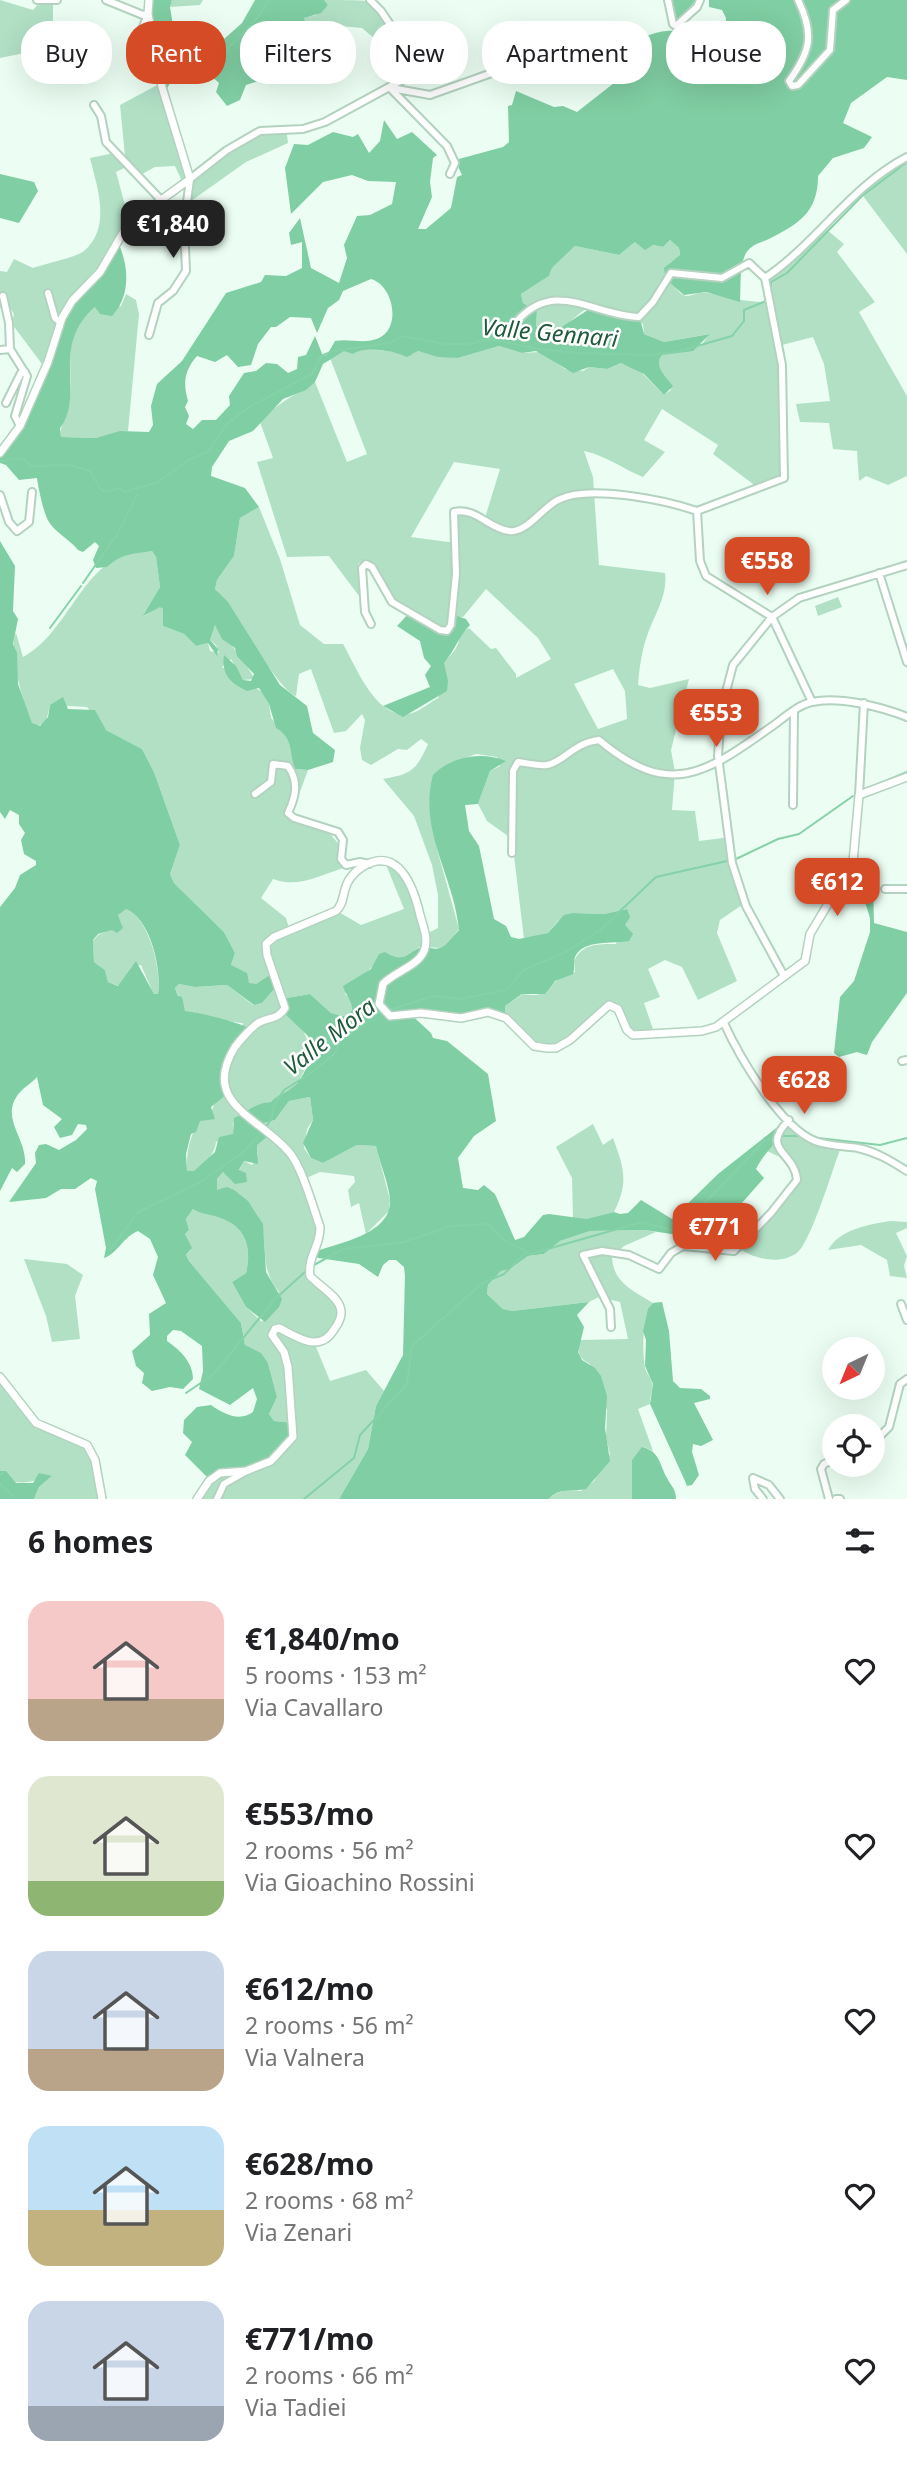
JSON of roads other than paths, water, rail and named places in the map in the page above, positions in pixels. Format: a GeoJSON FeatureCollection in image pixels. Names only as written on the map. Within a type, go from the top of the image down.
{"type":"FeatureCollection","features":[{"type":"Feature","properties":{"kind":"street"},"geometry":{"type":"LineString","coordinates":[[37,0],[57,0]]}},
{"type":"Feature","properties":{"kind":"street"},"geometry":{"type":"LineString","coordinates":[[106,0],[144,15],[148,14]]}},
{"type":"Feature","properties":{"kind":"street"},"geometry":{"type":"LineString","coordinates":[[149,0],[148,14],[162,87],[190,179],[184,225],[186,271],[173,291],[158,303],[149,335]]}},
{"type":"Feature","properties":{"kind":"street"},"geometry":{"type":"LineString","coordinates":[[0,453],[20,426],[72,301],[100,272],[128,224],[227,150],[260,131],[303,129],[391,88],[404,79],[410,65],[408,51],[370,0]]}},
{"type":"Feature","properties":{"kind":"street"},"geometry":{"type":"LineString","coordinates":[[668,0],[673,24],[676,26],[697,7],[700,0]]}},
{"type":"Feature","properties":{"kind":"street"},"geometry":{"type":"LineString","coordinates":[[798,0],[806,17],[807,55],[789,81],[792,86],[798,85],[830,50],[834,10],[846,0]]}},
{"type":"Feature","properties":{"kind":"street"},"geometry":{"type":"LineString","coordinates":[[145,21],[148,14]]}},
{"type":"Feature","properties":{"kind":"street"},"geometry":{"type":"LineString","coordinates":[[391,88],[430,94],[482,76]]}},
{"type":"Feature","properties":{"kind":"street"},"geometry":{"type":"LineString","coordinates":[[391,88],[447,146],[455,163],[450,174]]}},
{"type":"Feature","properties":{"kind":"street"},"geometry":{"type":"LineString","coordinates":[[94,105],[100,116],[106,142],[162,201]]}},
{"type":"Feature","properties":{"kind":"street"},"geometry":{"type":"LineString","coordinates":[[765,278],[787,265],[869,181],[907,157]]}},
{"type":"Feature","properties":{"kind":"street"},"geometry":{"type":"LineString","coordinates":[[371,624],[365,612],[362,568],[366,564],[372,567],[393,602],[440,631],[447,631],[452,625],[456,574],[454,512],[472,513],[508,531],[518,531],[558,499],[579,493],[667,503],[697,511],[784,478],[782,365],[765,278],[749,263],[722,278],[671,274],[639,317],[547,299],[529,308],[518,320]]}},
{"type":"Feature","properties":{"kind":"street"},"geometry":{"type":"LineString","coordinates":[[48,293],[55,318],[61,322]]}},
{"type":"Feature","properties":{"kind":"street"},"geometry":{"type":"LineString","coordinates":[[3,296],[9,323],[10,349],[25,372],[25,385],[15,416],[20,426]]}},
{"type":"Feature","properties":{"kind":"street"},"geometry":{"type":"LineString","coordinates":[[0,350],[10,349]]}},
{"type":"Feature","properties":{"kind":"street"},"geometry":{"type":"LineString","coordinates":[[6,403],[20,373],[25,372]]}},
{"type":"Feature","properties":{"kind":"street"},"geometry":{"type":"LineString","coordinates":[[0,495],[9,523],[17,531],[29,522],[32,492]]}},
{"type":"Feature","properties":{"kind":"street"},"geometry":{"type":"LineString","coordinates":[[697,511],[700,561],[706,576],[772,617],[812,702]]}},
{"type":"Feature","properties":{"kind":"street"},"geometry":{"type":"LineString","coordinates":[[784,976],[739,890],[732,863],[719,763],[721,711],[733,664],[772,617],[799,598],[907,565]]}},
{"type":"Feature","properties":{"kind":"street"},"geometry":{"type":"LineString","coordinates":[[879,573],[907,662]]}},
{"type":"Feature","properties":{"kind":"street"},"geometry":{"type":"LineString","coordinates":[[512,853],[513,772],[518,762],[544,766],[555,762],[572,748],[599,740],[622,759],[649,771],[676,775],[719,763],[794,711],[812,702],[864,703],[907,717]]}},
{"type":"Feature","properties":{"kind":"street"},"geometry":{"type":"LineString","coordinates":[[255,793],[271,782],[273,764],[288,766],[293,774],[296,796],[288,813],[293,818],[338,832],[343,840],[341,859],[346,865],[360,862],[390,863],[412,883],[426,935],[425,949],[420,957],[390,976],[383,984],[379,1004],[390,1016],[421,1013],[461,1018],[488,1012],[506,1018],[534,1046],[547,1048],[556,1048],[570,1040],[609,1005],[618,1009],[627,1030],[633,1035],[702,1031],[724,1023],[807,959],[810,934],[853,862],[864,703]]}},
{"type":"Feature","properties":{"kind":"street"},"geometry":{"type":"LineString","coordinates":[[793,805],[794,711]]}},
{"type":"Feature","properties":{"kind":"street"},"geometry":{"type":"LineString","coordinates":[[859,795],[907,777]]}},
{"type":"Feature","properties":{"kind":"street"},"geometry":{"type":"LineString","coordinates":[[217,1499],[224,1484],[271,1461],[293,1437],[292,1386],[284,1352],[272,1335],[275,1329],[308,1343],[318,1343],[328,1337],[339,1321],[340,1305],[310,1276],[309,1263],[320,1240],[320,1227],[290,1152],[258,1128],[223,1086],[222,1077],[236,1046],[257,1024],[279,1016],[285,1008],[267,955],[266,944],[274,937],[340,908],[344,887],[351,877],[369,864]]}},
{"type":"Feature","properties":{"kind":"street"},"geometry":{"type":"LineString","coordinates":[[885,889],[907,889]]}},
{"type":"Feature","properties":{"kind":"street"},"geometry":{"type":"LineString","coordinates":[[724,1023],[740,1060],[764,1092],[789,1120],[813,1140],[879,1154],[907,1171]]}},
{"type":"Feature","properties":{"kind":"street"},"geometry":{"type":"LineString","coordinates":[[611,1327],[610,1309],[582,1260],[583,1255],[602,1251],[629,1255],[659,1269],[671,1253],[682,1246],[734,1251],[771,1213],[797,1180],[796,1169],[778,1148],[776,1141],[779,1132],[789,1120]]}},
{"type":"Feature","properties":{"kind":"street"},"geometry":{"type":"LineString","coordinates":[[901,1304],[907,1320]]}},
{"type":"Feature","properties":{"kind":"street"},"geometry":{"type":"LineString","coordinates":[[0,1377],[36,1423],[87,1445],[95,1460],[103,1499]]}},
{"type":"Feature","properties":{"kind":"street"},"geometry":{"type":"LineString","coordinates":[[885,1431],[889,1427],[901,1384],[907,1379]]}},
{"type":"Feature","properties":{"kind":"street"},"geometry":{"type":"LineString","coordinates":[[197,1499],[209,1480],[220,1473],[246,1471]]}},
{"type":"Feature","properties":{"kind":"street"},"geometry":{"type":"LineString","coordinates":[[823,1477],[830,1499]]}},
{"type":"Feature","properties":{"kind":"street"},"geometry":{"type":"LineString","coordinates":[[763,1499],[752,1483],[753,1478],[769,1485],[780,1499]]}},
{"type":"Feature","properties":{"kind":"waterway"},"geometry":{"type":"LineString","coordinates":[[226,48],[251,25],[268,0]]}},
{"type":"Feature","properties":{"kind":"waterway","name":"Valle Gennari"},"geometry":{"type":"LineString","coordinates":[[771,297],[771,282],[787,273],[862,196],[907,162]]}},
{"type":"Feature","properties":{"kind":"waterway","name":"Valle Gennari"},"geometry":{"type":"LineString","coordinates":[[1,461],[23,458],[31,466],[69,465],[90,471],[100,489],[106,492],[119,488],[124,492],[158,482],[187,461],[209,451],[227,424],[251,406],[312,374],[321,356],[333,351],[390,343],[402,336],[445,344],[469,344],[491,339],[537,349],[652,355],[680,351],[732,336],[744,321],[744,310],[766,301]]}},
{"type":"Feature","properties":{"kind":"waterway"},"geometry":{"type":"LineString","coordinates":[[83,583],[118,533],[137,495]]}},
{"type":"Feature","properties":{"kind":"waterway"},"geometry":{"type":"LineString","coordinates":[[50,628],[81,586]]}},
{"type":"Feature","properties":{"kind":"waterway","name":"Valle Mora"},"geometry":{"type":"LineString","coordinates":[[878,784],[907,772]]}},
{"type":"Feature","properties":{"kind":"waterway","name":"Valle Mora"},"geometry":{"type":"LineString","coordinates":[[736,859],[778,839],[799,834],[853,796]]}},
{"type":"Feature","properties":{"kind":"waterway","name":"Valle Mora"},"geometry":{"type":"LineString","coordinates":[[389,1010],[433,996],[460,999],[506,990],[524,970],[568,951],[600,930],[656,877],[727,861]]}},
{"type":"Feature","properties":{"kind":"waterway","name":"Valle Mora"},"geometry":{"type":"LineString","coordinates":[[265,1128],[272,1118],[274,1105],[284,1090],[311,1073],[335,1053],[339,1042],[380,1012]]}},
{"type":"Feature","properties":{"kind":"waterway","name":"Valle Mora"},"geometry":{"type":"LineString","coordinates":[[110,1250],[138,1212],[199,1183],[242,1153],[259,1135]]}},
{"type":"Feature","properties":{"kind":"waterway"},"geometry":{"type":"LineString","coordinates":[[781,1136],[800,1136]]}},
{"type":"Feature","properties":{"kind":"waterway"},"geometry":{"type":"LineString","coordinates":[[314,1265],[343,1249],[404,1242],[451,1226],[489,1224],[502,1239],[530,1254],[642,1222],[671,1230],[688,1221],[763,1142],[774,1137]]}},
{"type":"Feature","properties":{"kind":"waterway"},"geometry":{"type":"LineString","coordinates":[[818,1138],[880,1145],[907,1138]]}},
{"type":"Feature","properties":{"kind":"waterway"},"geometry":{"type":"LineString","coordinates":[[304,1499],[354,1458],[360,1435],[407,1384],[412,1346],[481,1284],[504,1274],[524,1254]]}},
{"type":"Feature","properties":{"kind":"waterway"},"geometry":{"type":"LineString","coordinates":[[186,1393],[214,1374],[274,1300],[306,1271]]}},
{"type":"Feature","properties":{"kind":"waterway"},"geometry":{"type":"LineString","coordinates":[[0,1475],[4,1472]]}},
{"type":"Feature","properties":{"kind":"waterway"},"geometry":{"type":"LineString","coordinates":[[0,1484],[14,1497]]}}]}
